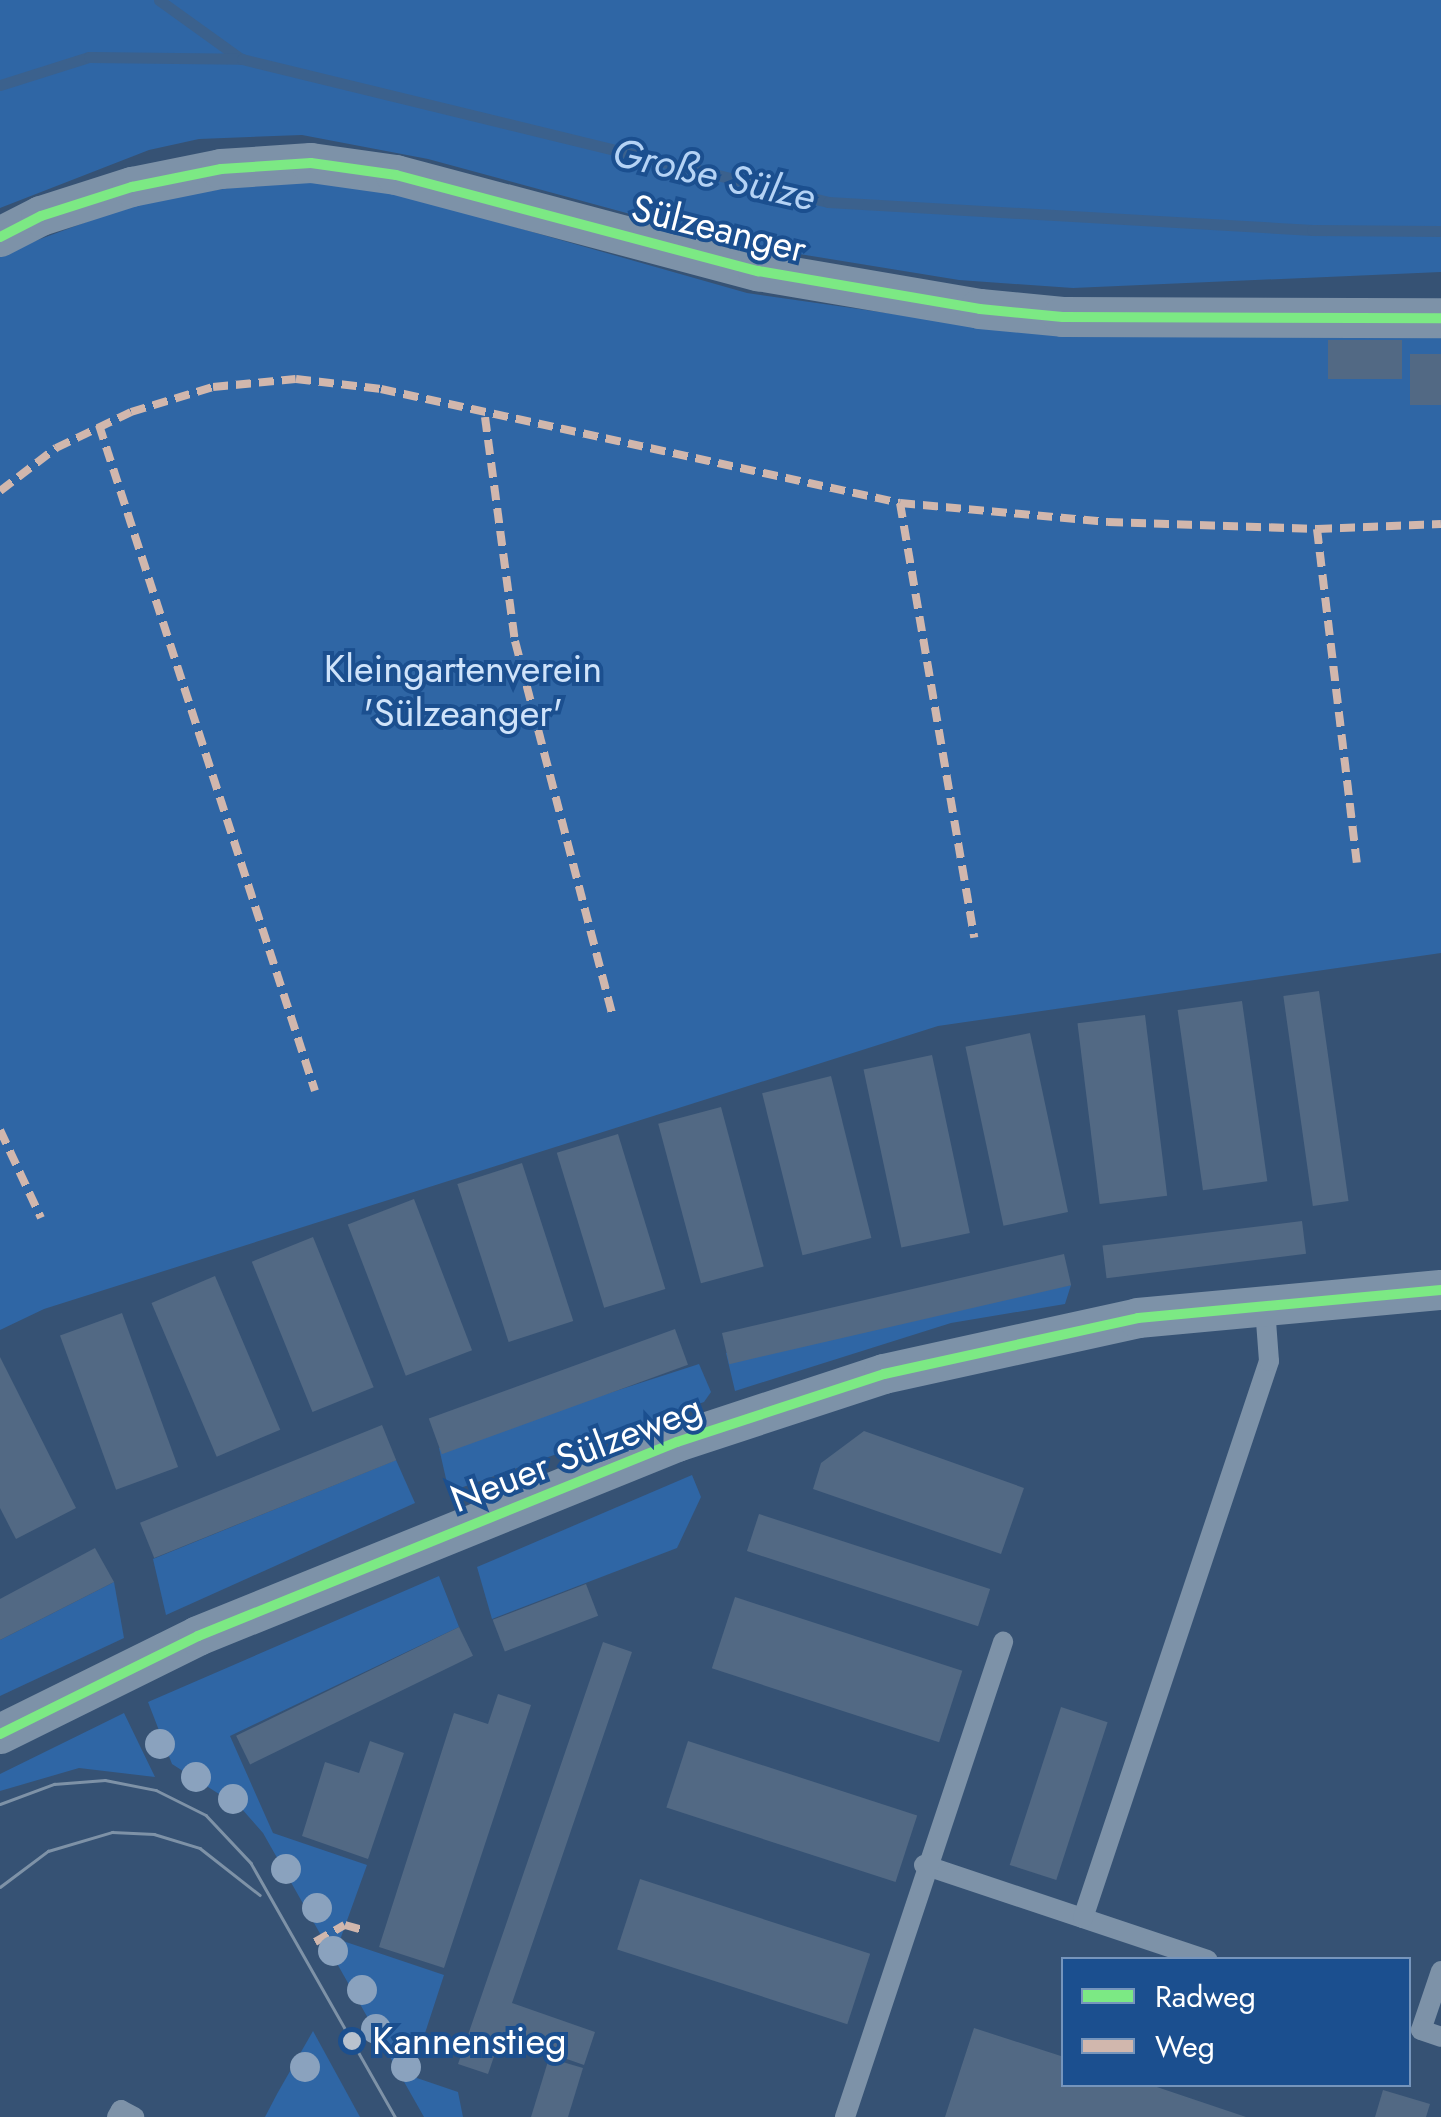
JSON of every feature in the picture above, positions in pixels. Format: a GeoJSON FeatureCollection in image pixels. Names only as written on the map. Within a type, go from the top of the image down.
{"type":"FeatureCollection","features":[{"type":"Feature","properties":{"kind":"street","name":"Sülzeanger"},"geometry":{"type":"LineString","coordinates":[[0,237],[41,216],[132,187],[221,169],[324,163],[396,174],[758,271],[980,310],[1063,317],[1441,318]]}},
{"type":"Feature","properties":{"kind":"street","name":"Neuer Sülzeweg"},"geometry":{"type":"LineString","coordinates":[[0,1734],[198,1636],[677,1442],[884,1374],[1101,1324],[1441,1290]]}},
{"type":"Feature","properties":{"kind":"lane"},"geometry":{"type":"LineString","coordinates":[[1082,1918],[1269,1361],[1265,1308]]}},
{"type":"Feature","properties":{"kind":"lane"},"geometry":{"type":"LineString","coordinates":[[845,2117],[924,1865],[1003,1642]]}},
{"type":"Feature","properties":{"kind":"lane"},"geometry":{"type":"LineString","coordinates":[[924,1865],[1199,1957]]}},
{"type":"Feature","properties":{"kind":"lane"},"geometry":{"type":"LineString","coordinates":[[1424,2031],[1441,1971]]}},
{"type":"Feature","properties":{"kind":"lane"},"geometry":{"type":"LineString","coordinates":[[118,2117],[121,2110],[134,2117]]}},
{"type":"Feature","properties":{"kind":"green space"},"geometry":{"type":"Polygon","coordinates":[[[0,0],[1441,0],[1441,272],[1073,288],[959,280],[744,245],[428,159],[302,135],[199,139],[149,150],[0,208],[0,0]]]}},
{"type":"Feature","properties":{"kind":"green space","name":"Kleingartenverein 'Sülzeanger'"},"geometry":{"type":"Polygon","coordinates":[[[295,178],[392,192],[747,293],[979,326],[1441,336],[1441,953],[938,1026],[44,1309],[0,1330],[0,254],[143,201],[295,178]]]}},
{"type":"Feature","properties":{"kind":"green space"},"geometry":{"type":"Polygon","coordinates":[[[1071,1285],[1065,1304],[951,1323],[735,1391],[726,1353],[1071,1285]]]}},
{"type":"Feature","properties":{"kind":"green space"},"geometry":{"type":"Polygon","coordinates":[[[699,1364],[711,1392],[704,1402],[449,1492],[439,1448],[699,1364]]]}},
{"type":"Feature","properties":{"kind":"green space"},"geometry":{"type":"Polygon","coordinates":[[[396,1460],[415,1503],[166,1615],[153,1559],[396,1460]]]}},
{"type":"Feature","properties":{"kind":"green space"},"geometry":{"type":"Polygon","coordinates":[[[692,1475],[701,1497],[677,1548],[492,1619],[477,1567],[692,1475]]]}},
{"type":"Feature","properties":{"kind":"green space"},"geometry":{"type":"Polygon","coordinates":[[[439,1576],[459,1627],[230,1736],[273,1833],[367,1865],[340,1940],[444,1975],[411,2076],[458,2092],[463,2117],[424,2117],[263,1833],[241,1808],[172,1764],[148,1702],[439,1576]]]}},
{"type":"Feature","properties":{"kind":"green space"},"geometry":{"type":"Polygon","coordinates":[[[114,1582],[124,1638],[0,1696],[0,1640],[114,1582]]]}},
{"type":"Feature","properties":{"kind":"green space"},"geometry":{"type":"Polygon","coordinates":[[[124,1713],[155,1777],[79,1768],[0,1791],[0,1774],[124,1713]]]}},
{"type":"Feature","properties":{"kind":"green space"},"geometry":{"type":"Polygon","coordinates":[[[313,2031],[360,2117],[265,2117],[277,2094],[313,2031]]]}},
{"type":"Feature","properties":{"kind":"building"},"geometry":{"type":"Polygon","coordinates":[[[1328,340],[1402,340],[1402,379],[1328,379],[1328,340]]]}},
{"type":"Feature","properties":{"kind":"building"},"geometry":{"type":"Polygon","coordinates":[[[1410,354],[1441,354],[1441,405],[1410,405],[1410,354]]]}},
{"type":"Feature","properties":{"kind":"building"},"geometry":{"type":"Polygon","coordinates":[[[1319,991],[1349,1201],[1313,1206],[1283,996],[1319,991]]]}},
{"type":"Feature","properties":{"kind":"building"},"geometry":{"type":"Polygon","coordinates":[[[1242,1001],[1267,1181],[1203,1190],[1178,1010],[1242,1001]]]}},
{"type":"Feature","properties":{"kind":"building"},"geometry":{"type":"Polygon","coordinates":[[[1145,1015],[1167,1196],[1100,1204],[1078,1023],[1145,1015]]]}},
{"type":"Feature","properties":{"kind":"building"},"geometry":{"type":"Polygon","coordinates":[[[1030,1033],[1068,1212],[1003,1226],[965,1047],[1030,1033]]]}},
{"type":"Feature","properties":{"kind":"building"},"geometry":{"type":"Polygon","coordinates":[[[932,1055],[970,1233],[901,1248],[864,1070],[932,1055]]]}},
{"type":"Feature","properties":{"kind":"building"},"geometry":{"type":"Polygon","coordinates":[[[831,1076],[871,1238],[803,1255],[762,1093],[831,1076]]]}},
{"type":"Feature","properties":{"kind":"building"},"geometry":{"type":"Polygon","coordinates":[[[721,1107],[764,1266],[701,1283],[658,1124],[721,1107]]]}},
{"type":"Feature","properties":{"kind":"building"},"geometry":{"type":"Polygon","coordinates":[[[618,1134],[665,1289],[604,1308],[557,1153],[618,1134]]]}},
{"type":"Feature","properties":{"kind":"building"},"geometry":{"type":"Polygon","coordinates":[[[522,1163],[573,1321],[509,1342],[457,1184],[522,1163]]]}},
{"type":"Feature","properties":{"kind":"building"},"geometry":{"type":"Polygon","coordinates":[[[414,1199],[472,1350],[406,1376],[348,1224],[414,1199]]]}},
{"type":"Feature","properties":{"kind":"building"},"geometry":{"type":"Polygon","coordinates":[[[1302,1221],[1306,1254],[1107,1278],[1102,1245],[1302,1221]]]}},
{"type":"Feature","properties":{"kind":"building"},"geometry":{"type":"Polygon","coordinates":[[[313,1237],[374,1387],[312,1412],[252,1262],[313,1237]]]}},
{"type":"Feature","properties":{"kind":"building"},"geometry":{"type":"Polygon","coordinates":[[[1064,1254],[1071,1285],[729,1364],[722,1333],[1064,1254]]]}},
{"type":"Feature","properties":{"kind":"building"},"geometry":{"type":"Polygon","coordinates":[[[215,1276],[280,1430],[217,1457],[151,1303],[215,1276]]]}},
{"type":"Feature","properties":{"kind":"building"},"geometry":{"type":"Polygon","coordinates":[[[122,1313],[178,1467],[116,1490],[60,1336],[122,1313]]]}},
{"type":"Feature","properties":{"kind":"building"},"geometry":{"type":"Polygon","coordinates":[[[675,1329],[688,1365],[442,1454],[429,1419],[675,1329]]]}},
{"type":"Feature","properties":{"kind":"building"},"geometry":{"type":"Polygon","coordinates":[[[0,1357],[76,1508],[16,1539],[0,1508],[0,1357]]]}},
{"type":"Feature","properties":{"kind":"building"},"geometry":{"type":"Polygon","coordinates":[[[382,1425],[396,1460],[154,1558],[140,1523],[382,1425]]]}},
{"type":"Feature","properties":{"kind":"building"},"geometry":{"type":"Polygon","coordinates":[[[864,1431],[1024,1488],[1001,1554],[813,1489],[821,1463],[864,1431]]]}},
{"type":"Feature","properties":{"kind":"building"},"geometry":{"type":"Polygon","coordinates":[[[759,1514],[990,1589],[978,1626],[747,1551],[759,1514]]]}},
{"type":"Feature","properties":{"kind":"building"},"geometry":{"type":"Polygon","coordinates":[[[95,1548],[114,1582],[0,1640],[0,1599],[95,1548]]]}},
{"type":"Feature","properties":{"kind":"building"},"geometry":{"type":"Polygon","coordinates":[[[586,1584],[598,1616],[505,1652],[493,1620],[586,1584]]]}},
{"type":"Feature","properties":{"kind":"building"},"geometry":{"type":"Polygon","coordinates":[[[735,1597],[962,1671],[939,1742],[712,1668],[735,1597]]]}},
{"type":"Feature","properties":{"kind":"building"},"geometry":{"type":"Polygon","coordinates":[[[459,1627],[473,1656],[250,1764],[236,1736],[459,1627]]]}},
{"type":"Feature","properties":{"kind":"building"},"geometry":{"type":"Polygon","coordinates":[[[603,1642],[632,1652],[512,2003],[595,2032],[584,2065],[501,2036],[488,2074],[458,2064],[603,1642]]]}},
{"type":"Feature","properties":{"kind":"building"},"geometry":{"type":"Polygon","coordinates":[[[498,1694],[531,1705],[444,1968],[379,1947],[454,1713],[488,1724],[498,1694]]]}},
{"type":"Feature","properties":{"kind":"building"},"geometry":{"type":"Polygon","coordinates":[[[1061,1707],[1108,1722],[1056,1880],[1010,1865],[1061,1707]]]}},
{"type":"Feature","properties":{"kind":"building"},"geometry":{"type":"Polygon","coordinates":[[[370,1741],[404,1753],[368,1859],[302,1836],[325,1762],[359,1773],[370,1741]]]}},
{"type":"Feature","properties":{"kind":"building"},"geometry":{"type":"Polygon","coordinates":[[[688,1741],[917,1815],[896,1882],[666,1808],[688,1741]]]}},
{"type":"Feature","properties":{"kind":"building"},"geometry":{"type":"Polygon","coordinates":[[[640,1879],[870,1954],[847,2024],[617,1949],[640,1879]]]}},
{"type":"Feature","properties":{"kind":"building"},"geometry":{"type":"Polygon","coordinates":[[[974,2028],[1061,2056],[1061,2087],[1157,2087],[1246,2117],[945,2117],[974,2028]]]}},
{"type":"Feature","properties":{"kind":"building"},"geometry":{"type":"Polygon","coordinates":[[[549,2058],[583,2068],[568,2117],[531,2117],[549,2058]]]}},
{"type":"Feature","properties":{"kind":"building"},"geometry":{"type":"Polygon","coordinates":[[[1383,2090],[1430,2104],[1426,2117],[1375,2117],[1383,2090]]]}},
{"type":"Feature","properties":{"kind":"waterway"},"geometry":{"type":"LineString","coordinates":[[159,0],[241,59]]}},
{"type":"Feature","properties":{"kind":"waterway","name":"Große Sülze"},"geometry":{"type":"LineString","coordinates":[[0,85],[89,57],[242,59],[828,202],[1312,230],[1441,231]]}},
{"type":"Feature","properties":{"kind":"tram line"},"geometry":{"type":"LineString","coordinates":[[0,1804],[54,1784],[105,1780],[156,1790],[206,1815],[251,1863],[395,2117]]}},
{"type":"Feature","properties":{"kind":"tram line"},"geometry":{"type":"LineString","coordinates":[[0,1887],[48,1851],[112,1832],[154,1834],[200,1848],[260,1895]]}},
{"type":"Feature","properties":{"kind":"marked path"},"geometry":{"type":"LineString","coordinates":[[0,491],[56,448],[131,412],[213,387],[296,379],[381,389],[900,503],[1108,522],[1317,529],[1441,524]]}},
{"type":"Feature","properties":{"kind":"marked path"},"geometry":{"type":"LineString","coordinates":[[485,417],[515,641],[612,1014]]}},
{"type":"Feature","properties":{"kind":"marked path"},"geometry":{"type":"LineString","coordinates":[[99,425],[315,1091]]}},
{"type":"Feature","properties":{"kind":"marked path"},"geometry":{"type":"LineString","coordinates":[[900,503],[974,938]]}},
{"type":"Feature","properties":{"kind":"marked path"},"geometry":{"type":"LineString","coordinates":[[1317,529],[1357,863]]}},
{"type":"Feature","properties":{"kind":"marked path"},"geometry":{"type":"LineString","coordinates":[[0,1130],[41,1218]]}},
{"type":"Feature","properties":{"kind":"marked path"},"geometry":{"type":"LineString","coordinates":[[315,1942],[345,1925],[362,1930]]}},
{"type":"Feature","properties":{"kind":"cycle path"},"geometry":{"type":"LineString","coordinates":[[0,237],[41,216],[132,187],[221,169],[311,163],[396,175],[758,271],[980,309],[1063,317],[1441,318]]}},
{"type":"Feature","properties":{"kind":"cycle path"},"geometry":{"type":"LineString","coordinates":[[0,1734],[198,1636],[677,1442],[884,1374],[1138,1318],[1441,1290]]}},
{"type":"Feature","properties":{"kind":"place","name":"Kannenstieg"},"geometry":{"type":"Point","coordinates":[352,2041]}}]}
